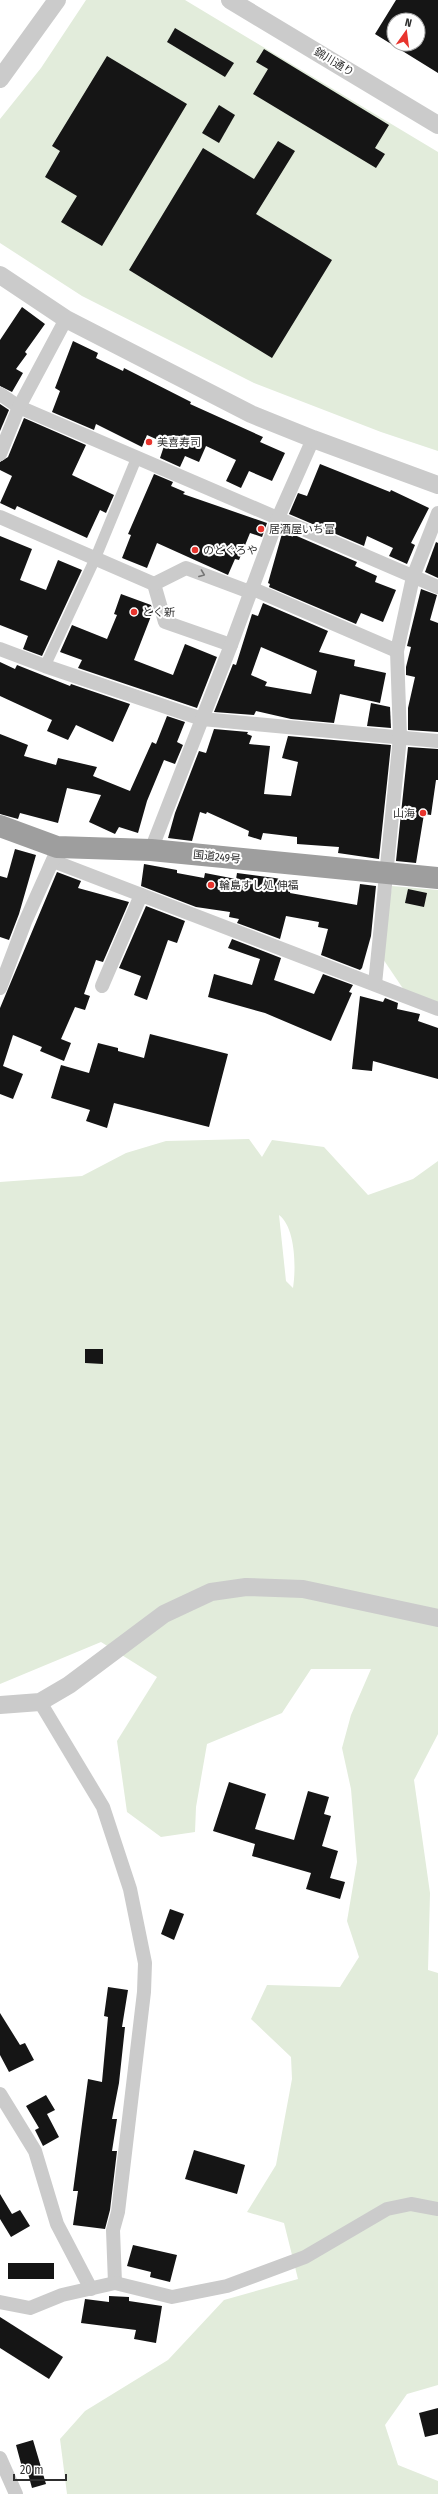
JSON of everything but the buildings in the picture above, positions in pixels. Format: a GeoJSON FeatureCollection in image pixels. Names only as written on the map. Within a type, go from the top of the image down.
{"type":"FeatureCollection","features":[{"type":"Feature","properties":{"kind":"highway","name":"国道249号"},"geometry":{"type":"LineString","coordinates":[[0,826],[55,854],[151,850],[438,878]]}},
{"type":"Feature","properties":{"kind":"street"},"geometry":{"type":"LineString","coordinates":[[0,79],[57,0]]}},
{"type":"Feature","properties":{"kind":"street","name":"錦川通り"},"geometry":{"type":"LineString","coordinates":[[230,0],[438,125]]}},
{"type":"Feature","properties":{"kind":"street"},"geometry":{"type":"LineString","coordinates":[[0,275],[66,319],[226,401],[313,439],[438,485]]}},
{"type":"Feature","properties":{"kind":"street"},"geometry":{"type":"LineString","coordinates":[[0,454],[19,407],[66,319]]}},
{"type":"Feature","properties":{"kind":"street"},"geometry":{"type":"LineString","coordinates":[[0,394],[19,407],[438,587]]}},
{"type":"Feature","properties":{"kind":"street"},"geometry":{"type":"LineString","coordinates":[[151,850],[232,645],[250,590],[278,518],[313,439]]}},
{"type":"Feature","properties":{"kind":"street"},"geometry":{"type":"LineString","coordinates":[[45,666],[95,559],[137,457]]}},
{"type":"Feature","properties":{"kind":"street"},"geometry":{"type":"LineString","coordinates":[[375,984],[400,737],[397,651],[413,577],[438,514]]}},
{"type":"Feature","properties":{"kind":"street"},"geometry":{"type":"LineString","coordinates":[[0,517],[154,584],[186,568],[250,590],[397,651]]}},
{"type":"Feature","properties":{"kind":"street"},"geometry":{"type":"LineString","coordinates":[[154,584],[164,622],[232,645]]}},
{"type":"Feature","properties":{"kind":"street"},"geometry":{"type":"LineString","coordinates":[[0,649],[45,666],[202,719],[438,741]]}},
{"type":"Feature","properties":{"kind":"street"},"geometry":{"type":"LineString","coordinates":[[0,988],[25,922],[55,854],[140,894],[438,1009]]}},
{"type":"Feature","properties":{"kind":"street"},"geometry":{"type":"LineString","coordinates":[[102,986],[140,894]]}},
{"type":"Feature","properties":{"kind":"street"},"geometry":{"type":"LineString","coordinates":[[0,1705],[40,1702],[69,1685],[164,1614],[211,1592],[246,1587],[303,1589],[438,1618]]}},
{"type":"Feature","properties":{"kind":"street"},"geometry":{"type":"LineString","coordinates":[[40,1702],[103,1807],[130,1889],[145,1963],[143,2000],[118,2212],[113,2230],[115,2283]]}},
{"type":"Feature","properties":{"kind":"street"},"geometry":{"type":"LineString","coordinates":[[0,2094],[34,2151],[57,2224],[91,2289]]}},
{"type":"Feature","properties":{"kind":"street"},"geometry":{"type":"LineString","coordinates":[[0,2302],[30,2308],[62,2295],[115,2283],[172,2297],[227,2286],[305,2257],[387,2209],[411,2204],[438,2209]]}},
{"type":"Feature","properties":{"kind":"street"},"geometry":{"type":"LineString","coordinates":[[0,2458],[16,2494]]}},
{"type":"Feature","properties":{"kind":"green space"},"geometry":{"type":"Polygon","coordinates":[[[86,0],[185,0],[438,152],[438,451],[381,432],[254,383],[82,296],[0,243],[0,119],[41,68],[86,0]]]}},
{"type":"Feature","properties":{"kind":"green space"},"geometry":{"type":"Polygon","coordinates":[[[392,886],[438,890],[438,1007],[404,990],[381,956],[392,886]]]}},
{"type":"Feature","properties":{"kind":"green space"},"geometry":{"type":"Polygon","coordinates":[[[249,1139],[262,1157],[272,1140],[324,1147],[368,1195],[413,1179],[438,1161],[438,1734],[414,1780],[430,1893],[428,1970],[438,1973],[438,2385],[407,2394],[385,2425],[398,2465],[438,2481],[438,2494],[67,2494],[60,2439],[85,2411],[168,2360],[224,2300],[298,2279],[284,2223],[247,2212],[276,2165],[292,2079],[291,2057],[251,2019],[267,1985],[340,1987],[359,1957],[347,1921],[357,1862],[351,1789],[342,1748],[351,1715],[371,1669],[311,1669],[282,1713],[207,1744],[196,1807],[195,1832],[161,1837],[127,1812],[117,1741],[157,1677],[101,1642],[0,1684],[0,1182],[82,1176],[126,1153],[166,1141],[249,1139]],[[279,1215],[286,1281],[293,1288],[294,1249],[289,1229],[285,1221],[279,1215]]]}},
{"type":"Feature","properties":{"kind":"place","name":"美喜寿司"},"geometry":{"type":"Point","coordinates":[149,442]}},
{"type":"Feature","properties":{"kind":"place","name":"居酒屋いち富"},"geometry":{"type":"Point","coordinates":[261,529]}},
{"type":"Feature","properties":{"kind":"place","name":"のどぐろや"},"geometry":{"type":"Point","coordinates":[195,550]}},
{"type":"Feature","properties":{"kind":"place","name":"とく新"},"geometry":{"type":"Point","coordinates":[134,612]}},
{"type":"Feature","properties":{"kind":"place","name":"山海"},"geometry":{"type":"Point","coordinates":[423,813]}},
{"type":"Feature","properties":{"kind":"place","name":"輪島すし処 伸福"},"geometry":{"type":"Point","coordinates":[211,885]}}]}
